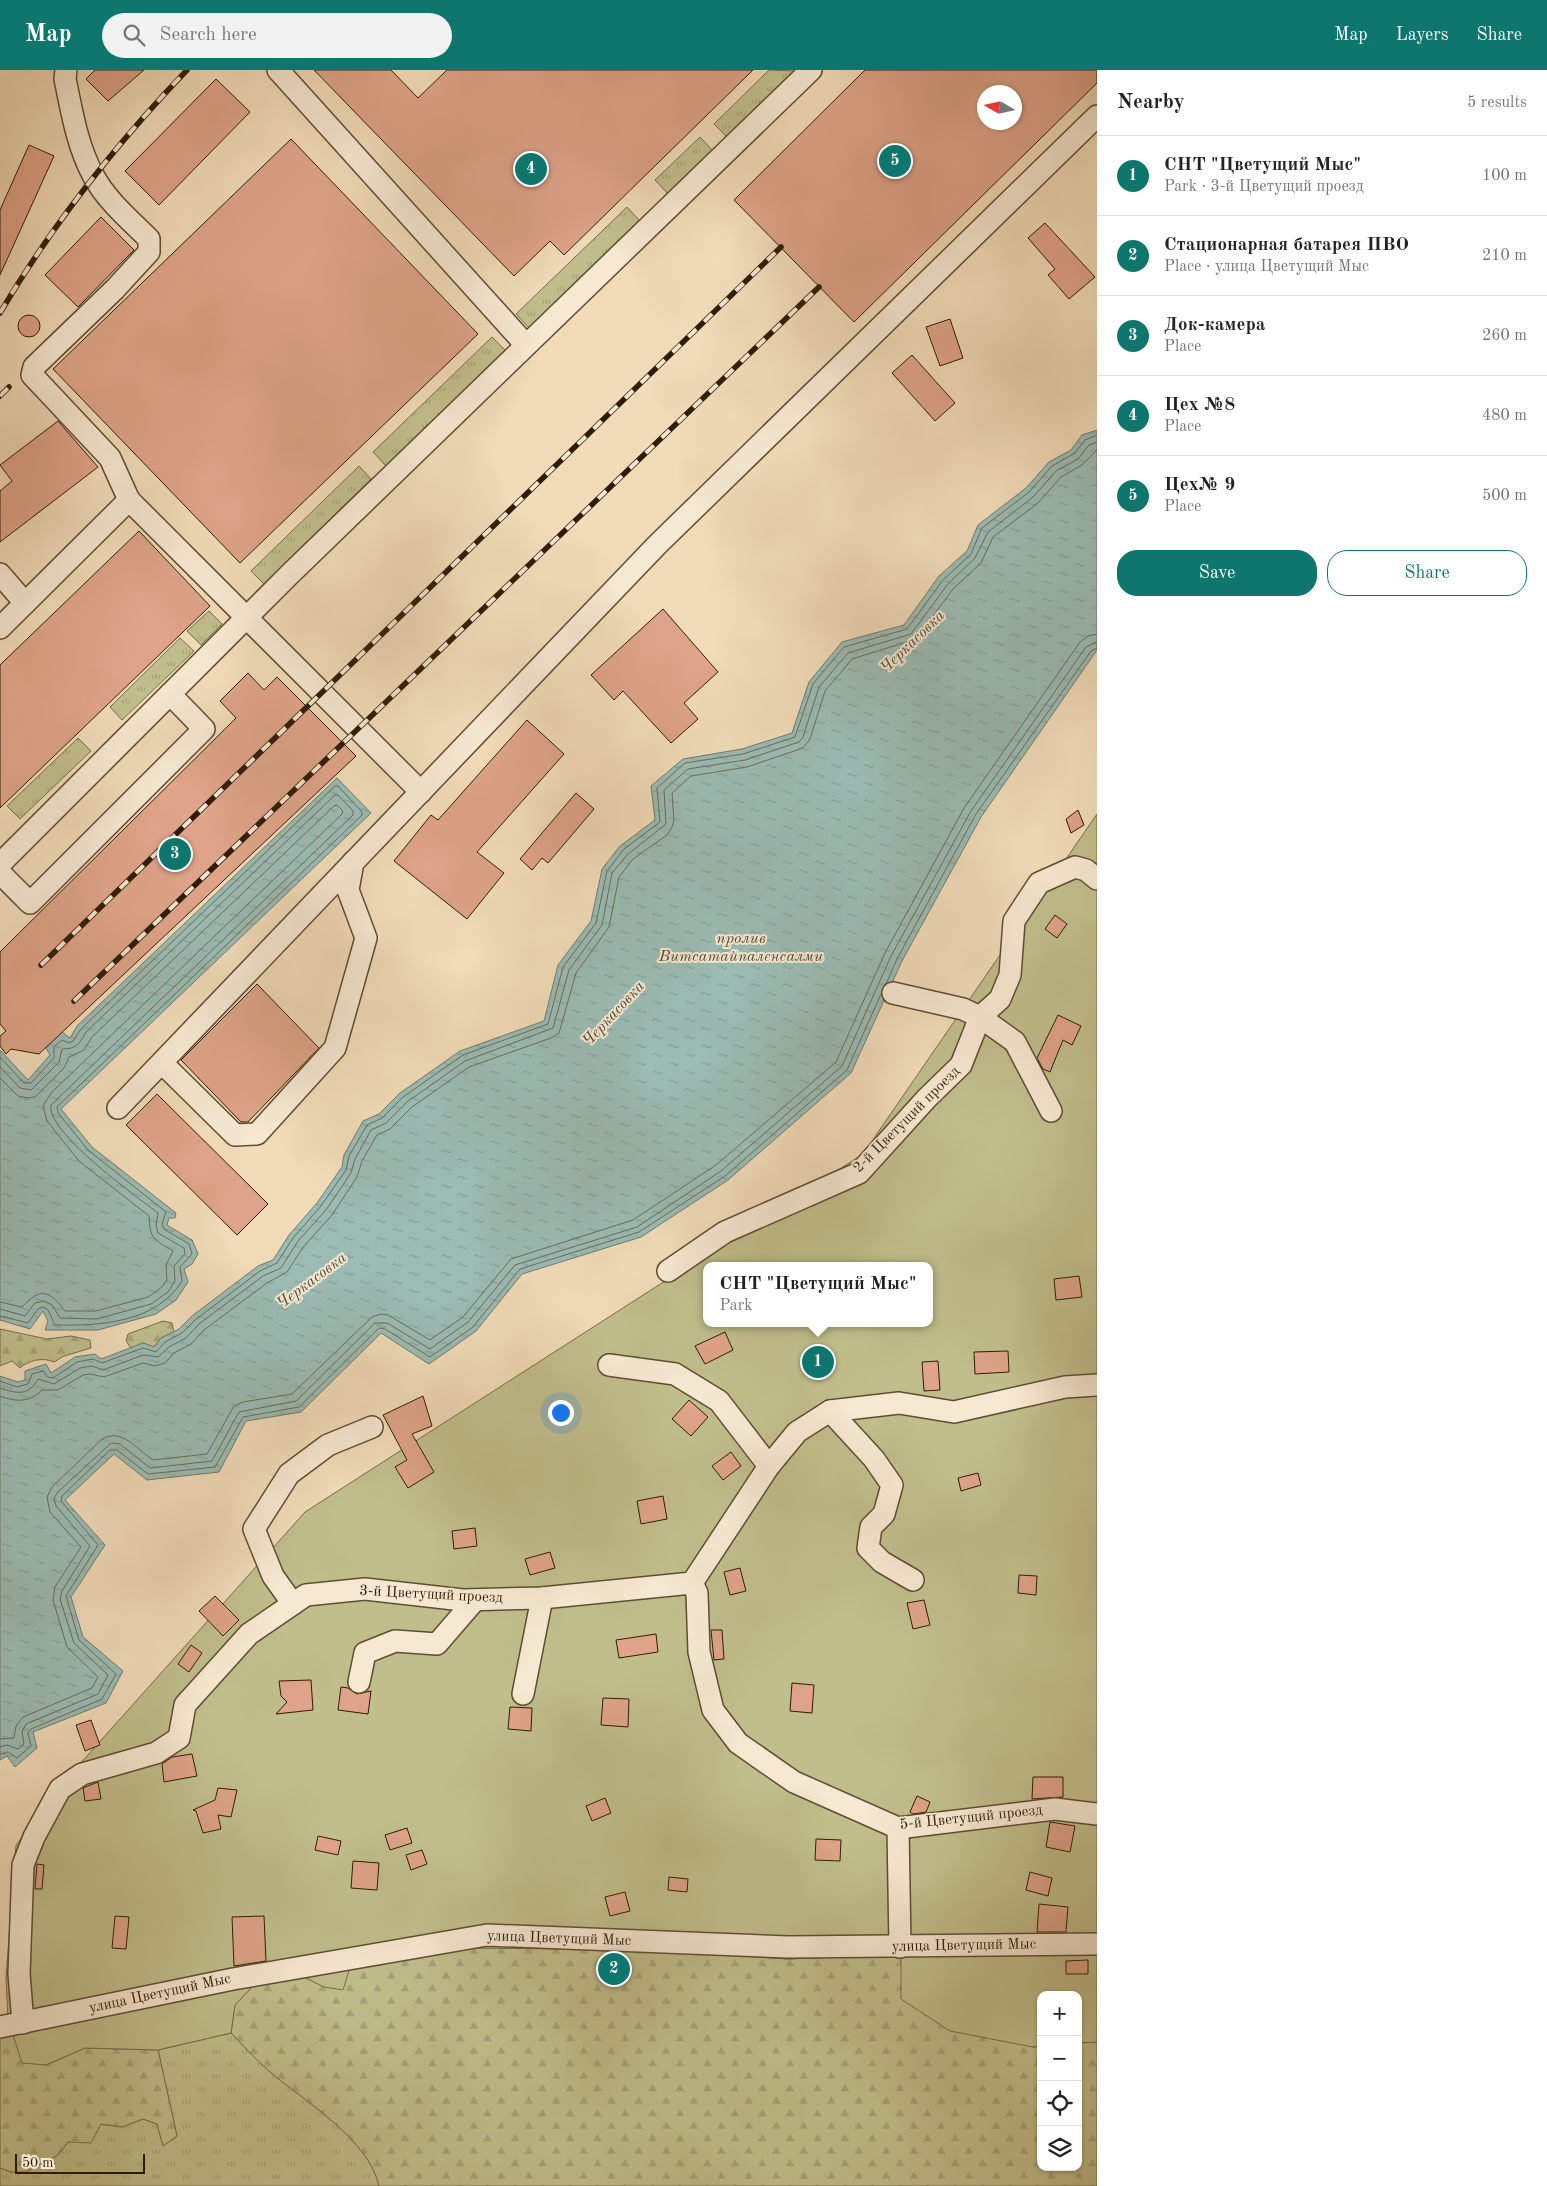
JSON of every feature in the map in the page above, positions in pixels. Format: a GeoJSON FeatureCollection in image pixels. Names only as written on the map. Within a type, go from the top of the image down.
{"type":"FeatureCollection","features":[{"type":"Feature","properties":{"kind":"street"},"geometry":{"type":"LineString","coordinates":[[66,70],[65,79],[78,140],[94,176],[108,197],[150,239],[150,252],[115,289],[34,367],[32,375],[110,458],[129,500],[421,792]]}},
{"type":"Feature","properties":{"kind":"street"},"geometry":{"type":"LineString","coordinates":[[278,70],[526,345]]}},
{"type":"Feature","properties":{"kind":"street"},"geometry":{"type":"LineString","coordinates":[[0,864],[246,618],[812,70]]}},
{"type":"Feature","properties":{"kind":"street"},"geometry":{"type":"LineString","coordinates":[[118,1108],[657,545],[1097,116]]}},
{"type":"Feature","properties":{"kind":"street"},"geometry":{"type":"LineString","coordinates":[[0,628],[129,500]]}},
{"type":"Feature","properties":{"kind":"street"},"geometry":{"type":"LineString","coordinates":[[0,574],[25,603]]}},
{"type":"Feature","properties":{"kind":"street"},"geometry":{"type":"LineString","coordinates":[[0,873],[30,903],[204,728],[170,694]]}},
{"type":"Feature","properties":{"kind":"street"},"geometry":{"type":"LineString","coordinates":[[162,1063],[235,1135],[257,1134],[335,1048],[366,938],[348,890],[353,862]]}},
{"type":"Feature","properties":{"kind":"street","name":"2-й Цветущий проезд"},"geometry":{"type":"LineString","coordinates":[[668,1271],[725,1232],[859,1173],[927,1098],[962,1065],[980,1017],[1000,999],[1010,975],[1014,921],[1039,883],[1075,868],[1086,870],[1097,879]]}},
{"type":"Feature","properties":{"kind":"street"},"geometry":{"type":"LineString","coordinates":[[893,993],[963,1009],[980,1017],[1015,1042],[1051,1112]]}},
{"type":"Feature","properties":{"kind":"street"},"geometry":{"type":"LineString","coordinates":[[609,1365],[675,1374],[719,1401],[769,1466]]}},
{"type":"Feature","properties":{"kind":"street"},"geometry":{"type":"LineString","coordinates":[[692,1583],[769,1466],[797,1432],[830,1411],[899,1403],[954,1412],[1065,1387],[1097,1385]]}},
{"type":"Feature","properties":{"kind":"street"},"geometry":{"type":"LineString","coordinates":[[830,1411],[874,1459],[892,1485],[884,1514],[871,1527],[868,1548],[882,1562],[913,1580]]}},
{"type":"Feature","properties":{"kind":"street"},"geometry":{"type":"LineString","coordinates":[[293,1604],[273,1576],[254,1530],[289,1474],[328,1445],[372,1427]]}},
{"type":"Feature","properties":{"kind":"street","name":"3-й Цветущий проезд"},"geometry":{"type":"LineString","coordinates":[[23,2023],[19,1974],[23,1866],[34,1837],[60,1789],[82,1774],[156,1753],[179,1738],[185,1705],[207,1684],[249,1634],[306,1595],[365,1589],[475,1600],[542,1598],[692,1583]]}},
{"type":"Feature","properties":{"kind":"street","name":"5-й Цветущий проезд"},"geometry":{"type":"LineString","coordinates":[[692,1583],[697,1592],[699,1652],[713,1710],[738,1743],[794,1782],[898,1828],[1055,1809],[1097,1814]]}},
{"type":"Feature","properties":{"kind":"street"},"geometry":{"type":"LineString","coordinates":[[523,1694],[542,1598]]}},
{"type":"Feature","properties":{"kind":"street"},"geometry":{"type":"LineString","coordinates":[[359,1682],[365,1653],[395,1641],[437,1644],[475,1600]]}},
{"type":"Feature","properties":{"kind":"street"},"geometry":{"type":"LineString","coordinates":[[898,1828],[900,1947]]}},
{"type":"Feature","properties":{"kind":"street","name":"улица Цветущий Мыс"},"geometry":{"type":"LineString","coordinates":[[0,2027],[233,1979],[487,1935],[788,1946],[900,1947],[1097,1944]]}},
{"type":"Feature","properties":{"kind":"green space"},"geometry":{"type":"Polygon","coordinates":[[[769,70],[795,71],[727,137],[714,124],[769,70]]]}},
{"type":"Feature","properties":{"kind":"green space"},"geometry":{"type":"Polygon","coordinates":[[[700,137],[713,151],[668,194],[655,180],[700,137]]]}},
{"type":"Feature","properties":{"kind":"green space"},"geometry":{"type":"Polygon","coordinates":[[[627,207],[640,221],[529,328],[516,314],[627,207]]]}},
{"type":"Feature","properties":{"kind":"green space"},"geometry":{"type":"Polygon","coordinates":[[[492,337],[505,350],[386,466],[373,452],[492,337]]]}},
{"type":"Feature","properties":{"kind":"green space"},"geometry":{"type":"Polygon","coordinates":[[[359,466],[371,479],[264,584],[251,571],[359,466]]]}},
{"type":"Feature","properties":{"kind":"green space"},"geometry":{"type":"Polygon","coordinates":[[[209,611],[222,624],[201,645],[187,631],[209,611]]]}},
{"type":"Feature","properties":{"kind":"green space"},"geometry":{"type":"Polygon","coordinates":[[[180,638],[194,651],[122,720],[110,707],[180,638]]]}},
{"type":"Feature","properties":{"kind":"green space"},"geometry":{"type":"Polygon","coordinates":[[[78,738],[91,751],[20,819],[7,806],[78,738]]]}},
{"type":"Feature","properties":{"kind":"green space"},"geometry":{"type":"Polygon","coordinates":[[[1097,814],[1097,2042],[1082,2043],[1082,1991],[1037,1991],[1037,2046],[950,2031],[901,1999],[901,1954],[788,1959],[658,1950],[469,1948],[351,1964],[343,1990],[324,1987],[304,1977],[253,1986],[235,2005],[231,2033],[158,2050],[85,2048],[46,2065],[22,2063],[8,2019],[6,1978],[16,1845],[78,1766],[305,1512],[863,1154],[1097,814]]]}},
{"type":"Feature","properties":{"kind":"green space"},"geometry":{"type":"Polygon","coordinates":[[[163,1321],[172,1323],[174,1332],[161,1338],[154,1347],[143,1343],[131,1348],[126,1341],[128,1334],[163,1321]]]}},
{"type":"Feature","properties":{"kind":"green space"},"geometry":{"type":"Polygon","coordinates":[[[0,1329],[47,1339],[71,1336],[90,1340],[91,1348],[64,1356],[54,1362],[36,1360],[20,1368],[12,1361],[0,1366],[0,1329]]]}},
{"type":"Feature","properties":{"kind":"green space"},"geometry":{"type":"Polygon","coordinates":[[[541,1947],[658,1950],[788,1959],[901,1954],[1033,2047],[1037,2046],[1037,2171],[1082,2171],[1082,2043],[1097,2042],[1097,2186],[379,2186],[373,2169],[363,2152],[349,2137],[317,2108],[269,2071],[231,2033],[235,2005],[253,1986],[277,1979],[304,1977],[324,1987],[345,1977],[351,1964],[469,1948],[541,1947]]]}},
{"type":"Feature","properties":{"kind":"green space"},"geometry":{"type":"Polygon","coordinates":[[[0,2019],[46,2065],[85,2048],[158,2050],[177,2136],[163,2146],[157,2124],[143,2119],[122,2127],[101,2124],[91,2143],[68,2142],[58,2155],[26,2172],[11,2172],[0,2168],[0,2019]]]}},
{"type":"Feature","properties":{"kind":"green space"},"geometry":{"type":"Polygon","coordinates":[[[231,2033],[269,2071],[317,2108],[349,2137],[363,2152],[373,2169],[379,2186],[0,2186],[0,2168],[11,2172],[26,2172],[58,2155],[68,2142],[100,2124],[122,2127],[143,2119],[157,2124],[163,2146],[177,2136],[158,2050],[231,2033]]]}},
{"type":"Feature","properties":{"kind":"water","name":"пролив Витсатайпаленсалми"},"geometry":{"type":"Polygon","coordinates":[[[1097,430],[1097,650],[981,817],[902,961],[851,1073],[728,1180],[641,1237],[522,1274],[476,1331],[429,1364],[381,1333],[301,1412],[246,1421],[219,1472],[147,1480],[114,1454],[65,1500],[105,1545],[71,1597],[83,1637],[123,1671],[106,1703],[33,1732],[37,1748],[15,1767],[7,1756],[0,1760],[0,1376],[18,1382],[25,1380],[25,1371],[46,1364],[51,1373],[75,1357],[95,1354],[101,1359],[143,1343],[154,1347],[161,1338],[179,1329],[192,1316],[258,1266],[273,1260],[289,1235],[317,1203],[342,1167],[344,1155],[363,1121],[379,1114],[400,1093],[460,1051],[544,1021],[558,965],[591,921],[602,869],[620,846],[655,820],[651,786],[683,759],[742,749],[792,733],[809,682],[842,642],[904,625],[939,576],[967,551],[978,525],[1026,488],[1049,462],[1071,450],[1082,435],[1097,430]]]}},
{"type":"Feature","properties":{"kind":"water"},"geometry":{"type":"Polygon","coordinates":[[[337,778],[371,813],[61,1109],[92,1147],[176,1213],[175,1218],[169,1218],[167,1225],[192,1240],[198,1254],[192,1264],[184,1269],[188,1282],[176,1300],[156,1314],[98,1330],[45,1330],[48,1321],[43,1311],[30,1329],[0,1320],[0,1050],[28,1080],[50,1055],[46,1048],[62,1032],[70,1038],[77,1026],[337,778]]]}},
{"type":"Feature","properties":{"kind":"building"},"geometry":{"type":"Polygon","coordinates":[[[95,70],[144,70],[108,101],[86,79],[95,70]]]}},
{"type":"Feature","properties":{"kind":"building"},"geometry":{"type":"Polygon","coordinates":[[[314,70],[391,70],[418,98],[447,70],[753,70],[564,255],[550,241],[514,276],[314,70]]]}},
{"type":"Feature","properties":{"kind":"building"},"geometry":{"type":"Polygon","coordinates":[[[865,70],[1097,70],[1097,83],[854,322],[734,200],[865,70]]]}},
{"type":"Feature","properties":{"kind":"building"},"geometry":{"type":"Polygon","coordinates":[[[216,79],[250,112],[159,205],[125,171],[216,79]]]}},
{"type":"Feature","properties":{"kind":"building"},"geometry":{"type":"Polygon","coordinates":[[[291,139],[478,334],[240,563],[53,369],[291,139]]]}},
{"type":"Feature","properties":{"kind":"building"},"geometry":{"type":"Polygon","coordinates":[[[29,145],[54,156],[0,275],[0,210],[29,145]]]}},
{"type":"Feature","properties":{"kind":"building"},"geometry":{"type":"Polygon","coordinates":[[[101,217],[134,250],[78,307],[45,275],[101,217]]]}},
{"type":"Feature","properties":{"kind":"building"},"geometry":{"type":"Polygon","coordinates":[[[1045,223],[1095,277],[1069,299],[1048,275],[1055,269],[1028,238],[1045,223]]]}},
{"type":"Feature","properties":{"kind":"building"},"geometry":{"type":"Polygon","coordinates":[[[29,315],[37,318],[40,326],[37,334],[29,337],[21,334],[18,326],[21,318],[29,315]]]}},
{"type":"Feature","properties":{"kind":"building"},"geometry":{"type":"Polygon","coordinates":[[[950,319],[963,358],[940,366],[926,327],[950,319]]]}},
{"type":"Feature","properties":{"kind":"building"},"geometry":{"type":"Polygon","coordinates":[[[912,355],[955,403],[935,421],[892,373],[912,355]]]}},
{"type":"Feature","properties":{"kind":"building"},"geometry":{"type":"Polygon","coordinates":[[[58,421],[98,467],[0,542],[0,491],[12,481],[0,465],[58,421]]]}},
{"type":"Feature","properties":{"kind":"building"},"geometry":{"type":"Polygon","coordinates":[[[139,531],[210,606],[0,808],[0,665],[139,531]]]}},
{"type":"Feature","properties":{"kind":"building"},"geometry":{"type":"Polygon","coordinates":[[[663,609],[718,672],[684,703],[698,719],[671,743],[623,691],[614,700],[591,675],[663,609]]]}},
{"type":"Feature","properties":{"kind":"building"},"geometry":{"type":"Polygon","coordinates":[[[248,673],[264,690],[277,677],[356,756],[39,1054],[11,1049],[6,1054],[0,1046],[0,1036],[6,1031],[0,1024],[0,952],[236,718],[220,701],[248,673]]]}},
{"type":"Feature","properties":{"kind":"building"},"geometry":{"type":"Polygon","coordinates":[[[527,720],[564,754],[477,852],[504,873],[467,919],[394,861],[431,815],[438,820],[527,720]]]}},
{"type":"Feature","properties":{"kind":"building"},"geometry":{"type":"Polygon","coordinates":[[[576,793],[594,809],[548,863],[542,858],[532,870],[520,859],[576,793]]]}},
{"type":"Feature","properties":{"kind":"building"},"geometry":{"type":"Polygon","coordinates":[[[1078,810],[1084,825],[1071,833],[1066,819],[1078,810]]]}},
{"type":"Feature","properties":{"kind":"building"},"geometry":{"type":"Polygon","coordinates":[[[1055,915],[1067,924],[1057,938],[1045,929],[1055,915]]]}},
{"type":"Feature","properties":{"kind":"building"},"geometry":{"type":"Polygon","coordinates":[[[257,984],[319,1048],[248,1122],[241,1122],[181,1060],[257,984]]]}},
{"type":"Feature","properties":{"kind":"building"},"geometry":{"type":"Polygon","coordinates":[[[1058,1015],[1081,1026],[1072,1045],[1063,1040],[1050,1072],[1043,1069],[1037,1058],[1058,1015]]]}},
{"type":"Feature","properties":{"kind":"building"},"geometry":{"type":"Polygon","coordinates":[[[157,1094],[268,1204],[237,1235],[126,1125],[157,1094]]]}},
{"type":"Feature","properties":{"kind":"building"},"geometry":{"type":"Polygon","coordinates":[[[1079,1276],[1082,1297],[1056,1300],[1054,1279],[1079,1276]]]}},
{"type":"Feature","properties":{"kind":"building"},"geometry":{"type":"Polygon","coordinates":[[[725,1332],[733,1350],[705,1364],[695,1346],[725,1332]]]}},
{"type":"Feature","properties":{"kind":"building"},"geometry":{"type":"Polygon","coordinates":[[[1008,1351],[1009,1372],[975,1374],[974,1352],[1008,1351]]]}},
{"type":"Feature","properties":{"kind":"building"},"geometry":{"type":"Polygon","coordinates":[[[938,1361],[940,1390],[924,1391],[922,1362],[938,1361]]]}},
{"type":"Feature","properties":{"kind":"building"},"geometry":{"type":"Polygon","coordinates":[[[423,1396],[432,1426],[412,1434],[434,1472],[408,1488],[395,1467],[407,1460],[383,1415],[423,1396]]]}},
{"type":"Feature","properties":{"kind":"building"},"geometry":{"type":"Polygon","coordinates":[[[689,1400],[708,1417],[691,1436],[672,1419],[689,1400]]]}},
{"type":"Feature","properties":{"kind":"building"},"geometry":{"type":"Polygon","coordinates":[[[731,1452],[741,1466],[723,1480],[712,1466],[731,1452]]]}},
{"type":"Feature","properties":{"kind":"building"},"geometry":{"type":"Polygon","coordinates":[[[978,1473],[981,1485],[961,1491],[958,1478],[978,1473]]]}},
{"type":"Feature","properties":{"kind":"building"},"geometry":{"type":"Polygon","coordinates":[[[663,1496],[667,1519],[641,1524],[637,1501],[663,1496]]]}},
{"type":"Feature","properties":{"kind":"building"},"geometry":{"type":"Polygon","coordinates":[[[475,1528],[477,1546],[454,1549],[452,1531],[475,1528]]]}},
{"type":"Feature","properties":{"kind":"building"},"geometry":{"type":"Polygon","coordinates":[[[550,1552],[555,1568],[530,1575],[525,1559],[550,1552]]]}},
{"type":"Feature","properties":{"kind":"building"},"geometry":{"type":"Polygon","coordinates":[[[740,1568],[746,1591],[730,1595],[724,1572],[740,1568]]]}},
{"type":"Feature","properties":{"kind":"building"},"geometry":{"type":"Polygon","coordinates":[[[1019,1575],[1037,1576],[1036,1595],[1018,1593],[1019,1575]]]}},
{"type":"Feature","properties":{"kind":"building"},"geometry":{"type":"Polygon","coordinates":[[[215,1596],[239,1620],[223,1636],[199,1611],[215,1596]]]}},
{"type":"Feature","properties":{"kind":"building"},"geometry":{"type":"Polygon","coordinates":[[[924,1600],[930,1625],[913,1629],[907,1603],[924,1600]]]}},
{"type":"Feature","properties":{"kind":"building"},"geometry":{"type":"Polygon","coordinates":[[[711,1630],[722,1630],[724,1659],[714,1660],[711,1630]]]}},
{"type":"Feature","properties":{"kind":"building"},"geometry":{"type":"Polygon","coordinates":[[[656,1634],[658,1652],[619,1658],[616,1640],[656,1634]]]}},
{"type":"Feature","properties":{"kind":"building"},"geometry":{"type":"Polygon","coordinates":[[[191,1645],[202,1653],[189,1672],[178,1664],[191,1645]]]}},
{"type":"Feature","properties":{"kind":"building"},"geometry":{"type":"Polygon","coordinates":[[[311,1680],[313,1710],[276,1714],[287,1702],[281,1696],[279,1681],[311,1680]]]}},
{"type":"Feature","properties":{"kind":"building"},"geometry":{"type":"Polygon","coordinates":[[[792,1683],[814,1685],[812,1713],[790,1711],[792,1683]]]}},
{"type":"Feature","properties":{"kind":"building"},"geometry":{"type":"Polygon","coordinates":[[[341,1687],[348,1688],[357,1694],[371,1691],[368,1714],[338,1710],[341,1687]]]}},
{"type":"Feature","properties":{"kind":"building"},"geometry":{"type":"Polygon","coordinates":[[[603,1698],[629,1699],[628,1727],[601,1725],[603,1698]]]}},
{"type":"Feature","properties":{"kind":"building"},"geometry":{"type":"Polygon","coordinates":[[[510,1707],[532,1708],[531,1731],[508,1729],[510,1707]]]}},
{"type":"Feature","properties":{"kind":"building"},"geometry":{"type":"Polygon","coordinates":[[[91,1720],[100,1745],[85,1751],[76,1725],[91,1720]]]}},
{"type":"Feature","properties":{"kind":"building"},"geometry":{"type":"Polygon","coordinates":[[[192,1754],[197,1776],[164,1782],[162,1764],[172,1757],[192,1754]]]}},
{"type":"Feature","properties":{"kind":"building"},"geometry":{"type":"Polygon","coordinates":[[[1033,1777],[1063,1777],[1063,1797],[1032,1799],[1033,1777]]]}},
{"type":"Feature","properties":{"kind":"building"},"geometry":{"type":"Polygon","coordinates":[[[98,1782],[101,1799],[85,1801],[83,1788],[98,1782]]]}},
{"type":"Feature","properties":{"kind":"building"},"geometry":{"type":"Polygon","coordinates":[[[218,1788],[237,1790],[231,1817],[218,1815],[221,1829],[203,1833],[196,1811],[193,1810],[215,1800],[218,1788]]]}},
{"type":"Feature","properties":{"kind":"building"},"geometry":{"type":"Polygon","coordinates":[[[917,1796],[930,1802],[926,1812],[913,1814],[910,1812],[917,1796]]]}},
{"type":"Feature","properties":{"kind":"building"},"geometry":{"type":"Polygon","coordinates":[[[605,1798],[611,1813],[592,1821],[586,1806],[605,1798]]]}},
{"type":"Feature","properties":{"kind":"building"},"geometry":{"type":"Polygon","coordinates":[[[1050,1822],[1075,1826],[1070,1852],[1046,1847],[1050,1822]]]}},
{"type":"Feature","properties":{"kind":"building"},"geometry":{"type":"Polygon","coordinates":[[[407,1828],[412,1843],[390,1850],[385,1835],[407,1828]]]}},
{"type":"Feature","properties":{"kind":"building"},"geometry":{"type":"Polygon","coordinates":[[[318,1836],[341,1841],[338,1855],[315,1850],[318,1836]]]}},
{"type":"Feature","properties":{"kind":"building"},"geometry":{"type":"Polygon","coordinates":[[[816,1839],[841,1840],[840,1861],[815,1860],[816,1839]]]}},
{"type":"Feature","properties":{"kind":"building"},"geometry":{"type":"Polygon","coordinates":[[[422,1850],[427,1864],[411,1870],[406,1855],[422,1850]]]}},
{"type":"Feature","properties":{"kind":"building"},"geometry":{"type":"Polygon","coordinates":[[[353,1861],[379,1863],[377,1890],[351,1888],[353,1861]]]}},
{"type":"Feature","properties":{"kind":"building"},"geometry":{"type":"Polygon","coordinates":[[[37,1864],[44,1865],[42,1889],[35,1889],[37,1864]]]}},
{"type":"Feature","properties":{"kind":"building"},"geometry":{"type":"Polygon","coordinates":[[[1030,1872],[1052,1878],[1048,1896],[1026,1890],[1030,1872]]]}},
{"type":"Feature","properties":{"kind":"building"},"geometry":{"type":"Polygon","coordinates":[[[669,1877],[688,1879],[687,1892],[668,1890],[669,1877]]]}},
{"type":"Feature","properties":{"kind":"building"},"geometry":{"type":"Polygon","coordinates":[[[625,1892],[630,1911],[610,1916],[605,1897],[625,1892]]]}},
{"type":"Feature","properties":{"kind":"building"},"geometry":{"type":"Polygon","coordinates":[[[1039,1904],[1068,1907],[1066,1932],[1037,1932],[1039,1904]]]}},
{"type":"Feature","properties":{"kind":"building"},"geometry":{"type":"Polygon","coordinates":[[[115,1916],[129,1917],[126,1949],[112,1948],[115,1916]]]}},
{"type":"Feature","properties":{"kind":"building"},"geometry":{"type":"Polygon","coordinates":[[[264,1916],[266,1961],[234,1966],[232,1917],[264,1916]]]}},
{"type":"Feature","properties":{"kind":"building"},"geometry":{"type":"Polygon","coordinates":[[[1088,1960],[1088,1974],[1066,1974],[1066,1961],[1088,1960]]]}},
{"type":"Feature","properties":{"kind":"railway"},"geometry":{"type":"LineString","coordinates":[[0,313],[41,248],[86,186],[135,127],[187,70]]}},
{"type":"Feature","properties":{"kind":"railway"},"geometry":{"type":"LineString","coordinates":[[41,965],[781,247]]}},
{"type":"Feature","properties":{"kind":"railway"},"geometry":{"type":"LineString","coordinates":[[74,1001],[819,287]]}},
{"type":"Feature","properties":{"kind":"railway"},"geometry":{"type":"LineString","coordinates":[[0,396],[9,387]]}},
{"type":"Feature","properties":{"kind":"place","name":"Цех№ 9"},"geometry":{"type":"Point","coordinates":[895,161]}},
{"type":"Feature","properties":{"kind":"place","name":"Цех №8"},"geometry":{"type":"Point","coordinates":[531,169]}},
{"type":"Feature","properties":{"kind":"place","name":"Док-камера"},"geometry":{"type":"Point","coordinates":[175,854]}},
{"type":"Feature","properties":{"kind":"place","name":"СНТ \"Цветущий Мыс\""},"geometry":{"type":"Point","coordinates":[818,1362]}},
{"type":"Feature","properties":{"kind":"place","name":"Стационарная батарея ПВО"},"geometry":{"type":"Point","coordinates":[614,1969]}},
{"type":"Feature","properties":{"kind":"water label","name":"Черкасовка"},"geometry":{"type":"Point","coordinates":[913,642]}},
{"type":"Feature","properties":{"kind":"water label","name":"Черкасовка"},"geometry":{"type":"Point","coordinates":[614,1014]}},
{"type":"Feature","properties":{"kind":"water label","name":"Черкасовка"},"geometry":{"type":"Point","coordinates":[312,1281]}}]}
